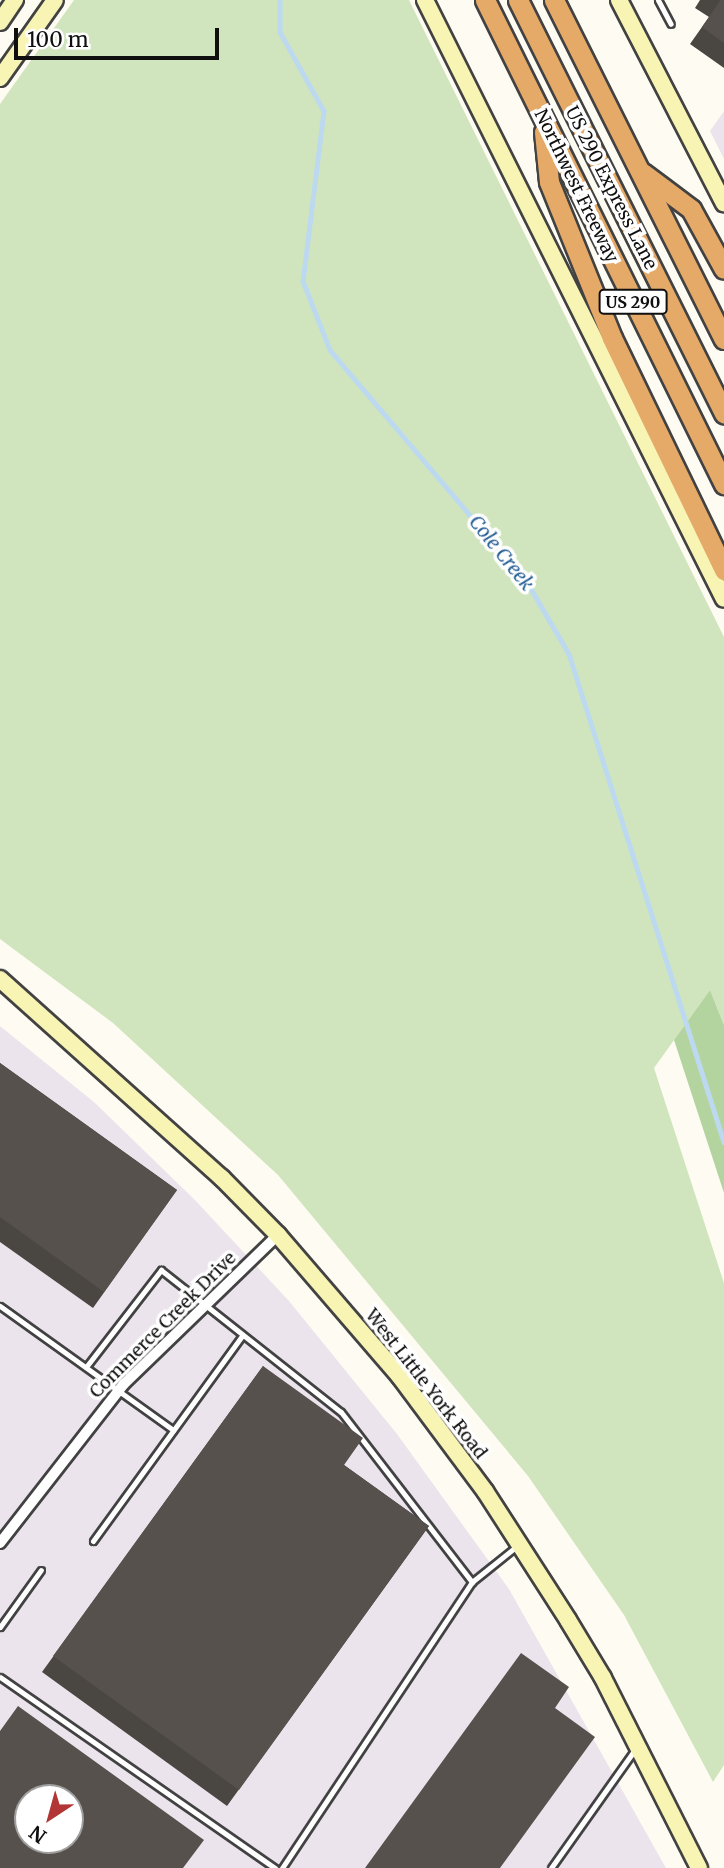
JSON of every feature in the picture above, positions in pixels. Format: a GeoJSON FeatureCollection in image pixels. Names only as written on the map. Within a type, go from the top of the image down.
{"type":"FeatureCollection","features":[{"type":"Feature","properties":{"kind":"highway","name":"Northwest Freeway"},"geometry":{"type":"LineString","coordinates":[[485,0],[724,484]]}},
{"type":"Feature","properties":{"kind":"highway","name":"US 290 Express Lane"},"geometry":{"type":"LineString","coordinates":[[518,0],[724,413]]}},
{"type":"Feature","properties":{"kind":"highway"},"geometry":{"type":"LineString","coordinates":[[554,0],[724,339]]}},
{"type":"Feature","properties":{"kind":"highway"},"geometry":{"type":"LineString","coordinates":[[543,121],[549,182],[612,338],[724,570]]}},
{"type":"Feature","properties":{"kind":"highway"},"geometry":{"type":"LineString","coordinates":[[639,171],[691,209],[724,269]]}},
{"type":"Feature","properties":{"kind":"main road"},"geometry":{"type":"LineString","coordinates":[[0,22],[15,0]]}},
{"type":"Feature","properties":{"kind":"main road"},"geometry":{"type":"LineString","coordinates":[[0,78],[55,0]]}},
{"type":"Feature","properties":{"kind":"main road"},"geometry":{"type":"LineString","coordinates":[[425,0],[724,599]]}},
{"type":"Feature","properties":{"kind":"main road"},"geometry":{"type":"LineString","coordinates":[[619,0],[724,203]]}},
{"type":"Feature","properties":{"kind":"main road","name":"West Little York Road"},"geometry":{"type":"LineString","coordinates":[[0,979],[118,1080],[278,1235],[400,1377],[519,1544],[603,1678],[699,1868]]}},
{"type":"Feature","properties":{"kind":"main road","name":"West Little York Road"},"geometry":{"type":"LineString","coordinates":[[0,989],[23,1001]]}},
{"type":"Feature","properties":{"kind":"street","name":"Commerce Creek Drive"},"geometry":{"type":"LineString","coordinates":[[0,1543],[120,1389],[278,1235]]}},
{"type":"Feature","properties":{"kind":"lane"},"geometry":{"type":"LineString","coordinates":[[658,0],[671,24]]}},
{"type":"Feature","properties":{"kind":"lane"},"geometry":{"type":"LineString","coordinates":[[86,1367],[155,1273],[164,1272],[203,1308],[341,1412],[472,1582]]}},
{"type":"Feature","properties":{"kind":"lane"},"geometry":{"type":"LineString","coordinates":[[0,1306],[120,1389],[173,1430]]}},
{"type":"Feature","properties":{"kind":"lane"},"geometry":{"type":"LineString","coordinates":[[93,1541],[242,1336]]}},
{"type":"Feature","properties":{"kind":"lane"},"geometry":{"type":"LineString","coordinates":[[282,1868],[472,1582],[519,1544]]}},
{"type":"Feature","properties":{"kind":"lane"},"geometry":{"type":"LineString","coordinates":[[0,1627],[41,1570]]}},
{"type":"Feature","properties":{"kind":"lane"},"geometry":{"type":"LineString","coordinates":[[0,1677],[275,1868]]}},
{"type":"Feature","properties":{"kind":"lane"},"geometry":{"type":"LineString","coordinates":[[551,1868],[638,1745]]}},
{"type":"Feature","properties":{"kind":"shaded area"},"geometry":{"type":"Polygon","coordinates":[[[724,111],[724,159],[710,131],[724,111]]]}},
{"type":"Feature","properties":{"kind":"shaded area"},"geometry":{"type":"Polygon","coordinates":[[[0,1026],[94,1102],[195,1200],[289,1301],[397,1434],[509,1589],[666,1868],[0,1868],[0,1026]]]}},
{"type":"Feature","properties":{"kind":"green space"},"geometry":{"type":"Polygon","coordinates":[[[74,0],[409,0],[724,637],[724,1025],[710,990],[654,1068],[724,1283],[724,1765],[713,1782],[624,1615],[528,1476],[278,1175],[113,1023],[0,939],[0,104],[74,0]]]}},
{"type":"Feature","properties":{"kind":"green space"},"geometry":{"type":"Polygon","coordinates":[[[710,990],[724,1025],[724,1193],[674,1040],[710,990]]]}},
{"type":"Feature","properties":{"kind":"building"},"geometry":{"type":"Polygon","coordinates":[[[719,0],[724,0],[724,43],[702,27],[719,0]]]}},
{"type":"Feature","properties":{"kind":"building"},"geometry":{"type":"Polygon","coordinates":[[[0,1063],[177,1190],[104,1292],[0,1217],[0,1063]]]}},
{"type":"Feature","properties":{"kind":"building"},"geometry":{"type":"Polygon","coordinates":[[[263,1366],[363,1438],[344,1465],[429,1526],[239,1790],[53,1656],[263,1366]]]}},
{"type":"Feature","properties":{"kind":"building"},"geometry":{"type":"Polygon","coordinates":[[[521,1653],[569,1687],[555,1708],[595,1737],[500,1868],[365,1868],[521,1653]]]}},
{"type":"Feature","properties":{"kind":"building"},"geometry":{"type":"Polygon","coordinates":[[[18,1706],[204,1840],[183,1868],[0,1868],[0,1731],[18,1706]]]}},
{"type":"Feature","properties":{"kind":"waterway","name":"Cole Creek"},"geometry":{"type":"LineString","coordinates":[[280,0],[280,32],[324,111],[303,281],[330,350],[527,582],[569,654],[724,1142]]}}]}
